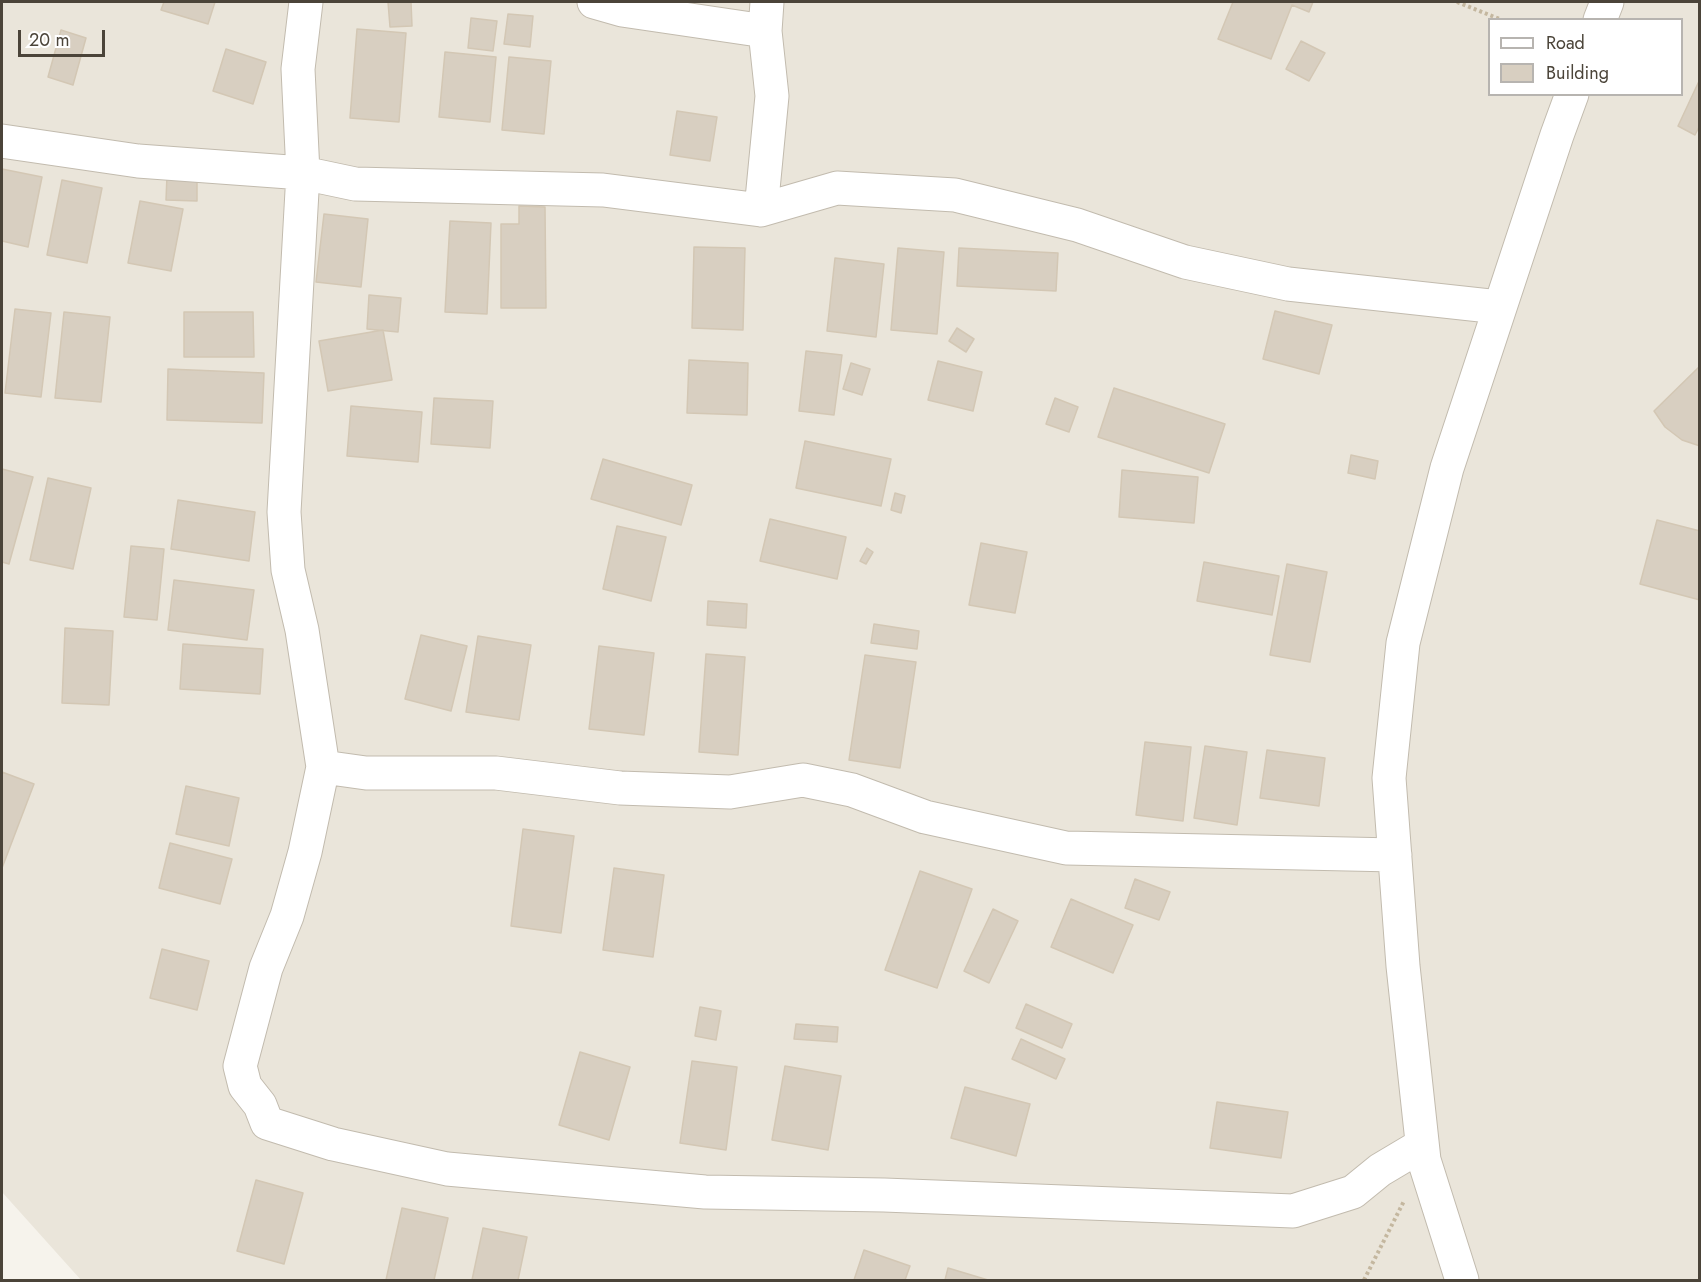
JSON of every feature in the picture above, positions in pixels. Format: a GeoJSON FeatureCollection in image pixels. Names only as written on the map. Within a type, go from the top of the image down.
{"type":"FeatureCollection","features":[{"type":"Feature","properties":{"kind":"street"},"geometry":{"type":"LineString","coordinates":[[306,2],[298,69],[303,173],[284,512],[288,570],[302,630],[323,767],[299,873],[287,916],[266,968],[240,1066],[245,1086],[260,1105],[267,1123],[333,1144],[447,1169],[705,1192],[884,1195],[1293,1211],[1353,1192],[1380,1170],[1423,1153]]}},
{"type":"Feature","properties":{"kind":"street"},"geometry":{"type":"LineString","coordinates":[[594,2],[622,10],[766,16],[772,96],[761,210]]}},
{"type":"Feature","properties":{"kind":"street"},"geometry":{"type":"LineString","coordinates":[[1601,18],[1607,2]]}},
{"type":"Feature","properties":{"kind":"street"},"geometry":{"type":"LineString","coordinates":[[1462,1281],[1423,1153],[1403,966],[1389,778],[1403,643],[1447,468],[1571,96]]}},
{"type":"Feature","properties":{"kind":"street"},"geometry":{"type":"LineString","coordinates":[[2,141],[138,161],[303,173],[355,184],[603,190],[761,210],[837,188],[955,195],[1077,225],[1185,262],[1276,281],[1499,307]]}},
{"type":"Feature","properties":{"kind":"street"},"geometry":{"type":"LineString","coordinates":[[323,767],[366,773],[496,773],[620,788],[730,792],[803,780],[852,790],[925,817],[1066,848],[1395,855]]}},
{"type":"Feature","properties":{"kind":"path"},"geometry":{"type":"LineString","coordinates":[[1457,2],[1497,18]]}},
{"type":"Feature","properties":{"kind":"path"},"geometry":{"type":"LineString","coordinates":[[1364,1281],[1423,1153]]}},
{"type":"Feature","properties":{"kind":"shaded area"},"geometry":{"type":"Polygon","coordinates":[[[2,2],[1699,2],[1699,1280],[81,1280],[2,1192],[2,2]]]}},
{"type":"Feature","properties":{"kind":"building"},"geometry":{"type":"Polygon","coordinates":[[[164,2],[215,2],[208,24],[161,10],[164,2]]]}},
{"type":"Feature","properties":{"kind":"building"},"geometry":{"type":"Polygon","coordinates":[[[388,2],[411,2],[412,26],[390,27],[388,2]]]}},
{"type":"Feature","properties":{"kind":"building"},"geometry":{"type":"Polygon","coordinates":[[[1233,2],[1313,2],[1309,12],[1292,5],[1271,59],[1218,39],[1233,2]]]}},
{"type":"Feature","properties":{"kind":"building"},"geometry":{"type":"Polygon","coordinates":[[[508,14],[533,16],[530,47],[504,44],[508,14]]]}},
{"type":"Feature","properties":{"kind":"building"},"geometry":{"type":"Polygon","coordinates":[[[471,18],[497,21],[493,51],[468,48],[471,18]]]}},
{"type":"Feature","properties":{"kind":"building"},"geometry":{"type":"Polygon","coordinates":[[[357,29],[406,33],[399,122],[350,118],[357,29]]]}},
{"type":"Feature","properties":{"kind":"building"},"geometry":{"type":"Polygon","coordinates":[[[61,30],[86,38],[73,85],[48,77],[61,30]]]}},
{"type":"Feature","properties":{"kind":"building"},"geometry":{"type":"Polygon","coordinates":[[[1301,41],[1325,53],[1309,81],[1286,69],[1301,41]]]}},
{"type":"Feature","properties":{"kind":"building"},"geometry":{"type":"Polygon","coordinates":[[[226,49],[266,62],[253,104],[213,91],[226,49]]]}},
{"type":"Feature","properties":{"kind":"building"},"geometry":{"type":"Polygon","coordinates":[[[445,52],[496,57],[490,122],[439,117],[445,52]]]}},
{"type":"Feature","properties":{"kind":"building"},"geometry":{"type":"Polygon","coordinates":[[[509,57],[551,61],[544,134],[502,130],[509,57]]]}},
{"type":"Feature","properties":{"kind":"building"},"geometry":{"type":"Polygon","coordinates":[[[1700,79],[1700,125],[1695,135],[1678,126],[1700,79]]]}},
{"type":"Feature","properties":{"kind":"building"},"geometry":{"type":"Polygon","coordinates":[[[677,111],[717,117],[710,161],[670,155],[677,111]]]}},
{"type":"Feature","properties":{"kind":"building"},"geometry":{"type":"Polygon","coordinates":[[[2,169],[42,177],[28,247],[2,241],[2,169]]]}},
{"type":"Feature","properties":{"kind":"building"},"geometry":{"type":"Polygon","coordinates":[[[167,176],[197,176],[197,201],[166,200],[167,176]]]}},
{"type":"Feature","properties":{"kind":"building"},"geometry":{"type":"Polygon","coordinates":[[[62,180],[102,188],[87,263],[47,255],[62,180]]]}},
{"type":"Feature","properties":{"kind":"building"},"geometry":{"type":"Polygon","coordinates":[[[140,201],[183,209],[171,271],[128,263],[140,201]]]}},
{"type":"Feature","properties":{"kind":"building"},"geometry":{"type":"Polygon","coordinates":[[[519,206],[545,207],[546,308],[501,308],[501,224],[519,224],[519,206]]]}},
{"type":"Feature","properties":{"kind":"building"},"geometry":{"type":"Polygon","coordinates":[[[324,214],[368,219],[361,287],[316,282],[324,214]]]}},
{"type":"Feature","properties":{"kind":"building"},"geometry":{"type":"Polygon","coordinates":[[[450,221],[491,223],[487,314],[445,312],[450,221]]]}},
{"type":"Feature","properties":{"kind":"building"},"geometry":{"type":"Polygon","coordinates":[[[694,247],[745,248],[743,330],[692,328],[694,247]]]}},
{"type":"Feature","properties":{"kind":"building"},"geometry":{"type":"Polygon","coordinates":[[[898,248],[944,252],[937,334],[891,330],[898,248]]]}},
{"type":"Feature","properties":{"kind":"building"},"geometry":{"type":"Polygon","coordinates":[[[959,248],[1058,253],[1056,291],[957,286],[959,248]]]}},
{"type":"Feature","properties":{"kind":"building"},"geometry":{"type":"Polygon","coordinates":[[[835,258],[884,264],[876,337],[827,331],[835,258]]]}},
{"type":"Feature","properties":{"kind":"building"},"geometry":{"type":"Polygon","coordinates":[[[369,295],[401,298],[398,332],[367,329],[369,295]]]}},
{"type":"Feature","properties":{"kind":"building"},"geometry":{"type":"Polygon","coordinates":[[[15,309],[51,313],[41,397],[5,393],[15,309]]]}},
{"type":"Feature","properties":{"kind":"building"},"geometry":{"type":"Polygon","coordinates":[[[1275,311],[1332,325],[1319,374],[1263,359],[1275,311]]]}},
{"type":"Feature","properties":{"kind":"building"},"geometry":{"type":"Polygon","coordinates":[[[64,312],[110,317],[101,402],[55,398],[64,312]]]}},
{"type":"Feature","properties":{"kind":"building"},"geometry":{"type":"Polygon","coordinates":[[[184,312],[253,312],[254,357],[184,357],[184,312]]]}},
{"type":"Feature","properties":{"kind":"building"},"geometry":{"type":"Polygon","coordinates":[[[957,328],[974,339],[966,352],[949,341],[957,328]]]}},
{"type":"Feature","properties":{"kind":"building"},"geometry":{"type":"Polygon","coordinates":[[[383,330],[392,380],[328,391],[319,341],[383,330]]]}},
{"type":"Feature","properties":{"kind":"building"},"geometry":{"type":"Polygon","coordinates":[[[806,351],[842,355],[834,415],[799,411],[806,351]]]}},
{"type":"Feature","properties":{"kind":"building"},"geometry":{"type":"Polygon","coordinates":[[[689,360],[748,363],[747,415],[687,413],[689,360]]]}},
{"type":"Feature","properties":{"kind":"building"},"geometry":{"type":"Polygon","coordinates":[[[938,361],[982,372],[973,411],[928,400],[938,361]]]}},
{"type":"Feature","properties":{"kind":"building"},"geometry":{"type":"Polygon","coordinates":[[[851,363],[870,369],[862,395],[843,389],[851,363]]]}},
{"type":"Feature","properties":{"kind":"building"},"geometry":{"type":"Polygon","coordinates":[[[1700,366],[1700,446],[1682,440],[1665,427],[1654,411],[1700,366]]]}},
{"type":"Feature","properties":{"kind":"building"},"geometry":{"type":"Polygon","coordinates":[[[168,369],[264,373],[262,423],[167,420],[168,369]]]}},
{"type":"Feature","properties":{"kind":"building"},"geometry":{"type":"Polygon","coordinates":[[[1114,388],[1225,424],[1209,473],[1098,437],[1114,388]]]}},
{"type":"Feature","properties":{"kind":"building"},"geometry":{"type":"Polygon","coordinates":[[[434,398],[493,401],[490,448],[431,444],[434,398]]]}},
{"type":"Feature","properties":{"kind":"building"},"geometry":{"type":"Polygon","coordinates":[[[1055,398],[1078,407],[1069,432],[1046,424],[1055,398]]]}},
{"type":"Feature","properties":{"kind":"building"},"geometry":{"type":"Polygon","coordinates":[[[351,406],[422,412],[418,462],[347,456],[351,406]]]}},
{"type":"Feature","properties":{"kind":"building"},"geometry":{"type":"Polygon","coordinates":[[[805,441],[891,459],[881,506],[796,488],[805,441]]]}},
{"type":"Feature","properties":{"kind":"building"},"geometry":{"type":"Polygon","coordinates":[[[1351,455],[1378,461],[1375,479],[1348,473],[1351,455]]]}},
{"type":"Feature","properties":{"kind":"building"},"geometry":{"type":"Polygon","coordinates":[[[603,459],[692,485],[681,525],[591,499],[603,459]]]}},
{"type":"Feature","properties":{"kind":"building"},"geometry":{"type":"Polygon","coordinates":[[[2,469],[33,477],[9,564],[2,562],[2,469]]]}},
{"type":"Feature","properties":{"kind":"building"},"geometry":{"type":"Polygon","coordinates":[[[1122,470],[1198,477],[1194,523],[1119,517],[1122,470]]]}},
{"type":"Feature","properties":{"kind":"building"},"geometry":{"type":"Polygon","coordinates":[[[48,478],[91,488],[73,569],[30,560],[48,478]]]}},
{"type":"Feature","properties":{"kind":"building"},"geometry":{"type":"Polygon","coordinates":[[[895,493],[905,496],[901,513],[891,510],[895,493]]]}},
{"type":"Feature","properties":{"kind":"building"},"geometry":{"type":"Polygon","coordinates":[[[178,500],[255,512],[249,561],[171,549],[178,500]]]}},
{"type":"Feature","properties":{"kind":"building"},"geometry":{"type":"Polygon","coordinates":[[[770,519],[846,537],[837,579],[760,561],[770,519]]]}},
{"type":"Feature","properties":{"kind":"building"},"geometry":{"type":"Polygon","coordinates":[[[1657,520],[1700,531],[1700,600],[1640,584],[1657,520]]]}},
{"type":"Feature","properties":{"kind":"building"},"geometry":{"type":"Polygon","coordinates":[[[617,526],[666,537],[651,601],[603,589],[617,526]]]}},
{"type":"Feature","properties":{"kind":"building"},"geometry":{"type":"Polygon","coordinates":[[[981,543],[1027,552],[1015,613],[969,605],[981,543]]]}},
{"type":"Feature","properties":{"kind":"building"},"geometry":{"type":"Polygon","coordinates":[[[131,546],[164,549],[157,620],[124,617],[131,546]]]}},
{"type":"Feature","properties":{"kind":"building"},"geometry":{"type":"Polygon","coordinates":[[[867,548],[873,552],[866,564],[860,561],[867,548]]]}},
{"type":"Feature","properties":{"kind":"building"},"geometry":{"type":"Polygon","coordinates":[[[1204,562],[1279,576],[1272,615],[1197,601],[1204,562]]]}},
{"type":"Feature","properties":{"kind":"building"},"geometry":{"type":"Polygon","coordinates":[[[1287,564],[1327,572],[1310,662],[1270,655],[1287,564]]]}},
{"type":"Feature","properties":{"kind":"building"},"geometry":{"type":"Polygon","coordinates":[[[174,580],[254,590],[247,640],[168,630],[174,580]]]}},
{"type":"Feature","properties":{"kind":"building"},"geometry":{"type":"Polygon","coordinates":[[[708,601],[747,604],[746,628],[707,625],[708,601]]]}},
{"type":"Feature","properties":{"kind":"building"},"geometry":{"type":"Polygon","coordinates":[[[874,624],[919,631],[917,649],[871,643],[874,624]]]}},
{"type":"Feature","properties":{"kind":"building"},"geometry":{"type":"Polygon","coordinates":[[[65,628],[113,631],[109,705],[62,703],[65,628]]]}},
{"type":"Feature","properties":{"kind":"building"},"geometry":{"type":"Polygon","coordinates":[[[421,635],[467,646],[451,711],[405,699],[421,635]]]}},
{"type":"Feature","properties":{"kind":"building"},"geometry":{"type":"Polygon","coordinates":[[[478,636],[531,645],[519,720],[466,712],[478,636]]]}},
{"type":"Feature","properties":{"kind":"building"},"geometry":{"type":"Polygon","coordinates":[[[183,644],[263,649],[260,694],[180,689],[183,644]]]}},
{"type":"Feature","properties":{"kind":"building"},"geometry":{"type":"Polygon","coordinates":[[[599,646],[654,653],[644,735],[589,729],[599,646]]]}},
{"type":"Feature","properties":{"kind":"building"},"geometry":{"type":"Polygon","coordinates":[[[706,654],[745,657],[738,755],[699,752],[706,654]]]}},
{"type":"Feature","properties":{"kind":"building"},"geometry":{"type":"Polygon","coordinates":[[[865,655],[916,662],[900,768],[849,760],[865,655]]]}},
{"type":"Feature","properties":{"kind":"building"},"geometry":{"type":"Polygon","coordinates":[[[1145,742],[1191,747],[1183,821],[1136,815],[1145,742]]]}},
{"type":"Feature","properties":{"kind":"building"},"geometry":{"type":"Polygon","coordinates":[[[1205,746],[1247,752],[1237,825],[1194,818],[1205,746]]]}},
{"type":"Feature","properties":{"kind":"building"},"geometry":{"type":"Polygon","coordinates":[[[1267,750],[1325,758],[1319,806],[1260,798],[1267,750]]]}},
{"type":"Feature","properties":{"kind":"building"},"geometry":{"type":"Polygon","coordinates":[[[2,772],[34,784],[2,868],[2,772]]]}},
{"type":"Feature","properties":{"kind":"building"},"geometry":{"type":"Polygon","coordinates":[[[186,786],[239,798],[229,846],[176,834],[186,786]]]}},
{"type":"Feature","properties":{"kind":"building"},"geometry":{"type":"Polygon","coordinates":[[[523,829],[574,836],[561,933],[511,926],[523,829]]]}},
{"type":"Feature","properties":{"kind":"building"},"geometry":{"type":"Polygon","coordinates":[[[170,843],[232,859],[220,904],[159,888],[170,843]]]}},
{"type":"Feature","properties":{"kind":"building"},"geometry":{"type":"Polygon","coordinates":[[[614,868],[664,875],[653,957],[603,950],[614,868]]]}},
{"type":"Feature","properties":{"kind":"building"},"geometry":{"type":"Polygon","coordinates":[[[920,871],[972,889],[937,988],[885,970],[920,871]]]}},
{"type":"Feature","properties":{"kind":"building"},"geometry":{"type":"Polygon","coordinates":[[[1135,879],[1170,892],[1159,920],[1125,908],[1135,879]]]}},
{"type":"Feature","properties":{"kind":"building"},"geometry":{"type":"Polygon","coordinates":[[[1071,899],[1133,925],[1113,973],[1051,947],[1071,899]]]}},
{"type":"Feature","properties":{"kind":"building"},"geometry":{"type":"Polygon","coordinates":[[[993,909],[1018,921],[989,983],[964,971],[993,909]]]}},
{"type":"Feature","properties":{"kind":"building"},"geometry":{"type":"Polygon","coordinates":[[[162,949],[209,961],[197,1010],[150,998],[162,949]]]}},
{"type":"Feature","properties":{"kind":"building"},"geometry":{"type":"Polygon","coordinates":[[[1026,1004],[1072,1024],[1062,1048],[1016,1028],[1026,1004]]]}},
{"type":"Feature","properties":{"kind":"building"},"geometry":{"type":"Polygon","coordinates":[[[700,1007],[721,1011],[716,1040],[695,1036],[700,1007]]]}},
{"type":"Feature","properties":{"kind":"building"},"geometry":{"type":"Polygon","coordinates":[[[796,1024],[838,1027],[837,1042],[794,1039],[796,1024]]]}},
{"type":"Feature","properties":{"kind":"building"},"geometry":{"type":"Polygon","coordinates":[[[1021,1039],[1065,1059],[1056,1079],[1012,1059],[1021,1039]]]}},
{"type":"Feature","properties":{"kind":"building"},"geometry":{"type":"Polygon","coordinates":[[[580,1052],[630,1067],[609,1140],[559,1125],[580,1052]]]}},
{"type":"Feature","properties":{"kind":"building"},"geometry":{"type":"Polygon","coordinates":[[[692,1061],[737,1067],[726,1150],[680,1143],[692,1061]]]}},
{"type":"Feature","properties":{"kind":"building"},"geometry":{"type":"Polygon","coordinates":[[[785,1066],[841,1076],[828,1150],[772,1140],[785,1066]]]}},
{"type":"Feature","properties":{"kind":"building"},"geometry":{"type":"Polygon","coordinates":[[[965,1087],[1030,1104],[1016,1156],[951,1138],[965,1087]]]}},
{"type":"Feature","properties":{"kind":"building"},"geometry":{"type":"Polygon","coordinates":[[[1217,1102],[1288,1112],[1281,1158],[1210,1148],[1217,1102]]]}},
{"type":"Feature","properties":{"kind":"building"},"geometry":{"type":"Polygon","coordinates":[[[256,1180],[303,1193],[284,1264],[237,1251],[256,1180]]]}},
{"type":"Feature","properties":{"kind":"building"},"geometry":{"type":"Polygon","coordinates":[[[402,1208],[448,1218],[434,1280],[386,1280],[402,1208]]]}},
{"type":"Feature","properties":{"kind":"building"},"geometry":{"type":"Polygon","coordinates":[[[483,1228],[527,1237],[518,1280],[472,1280],[483,1228]]]}},
{"type":"Feature","properties":{"kind":"building"},"geometry":{"type":"Polygon","coordinates":[[[864,1250],[910,1266],[905,1280],[854,1280],[864,1250]]]}},
{"type":"Feature","properties":{"kind":"building"},"geometry":{"type":"Polygon","coordinates":[[[948,1268],[988,1280],[945,1280],[948,1268]]]}}]}
